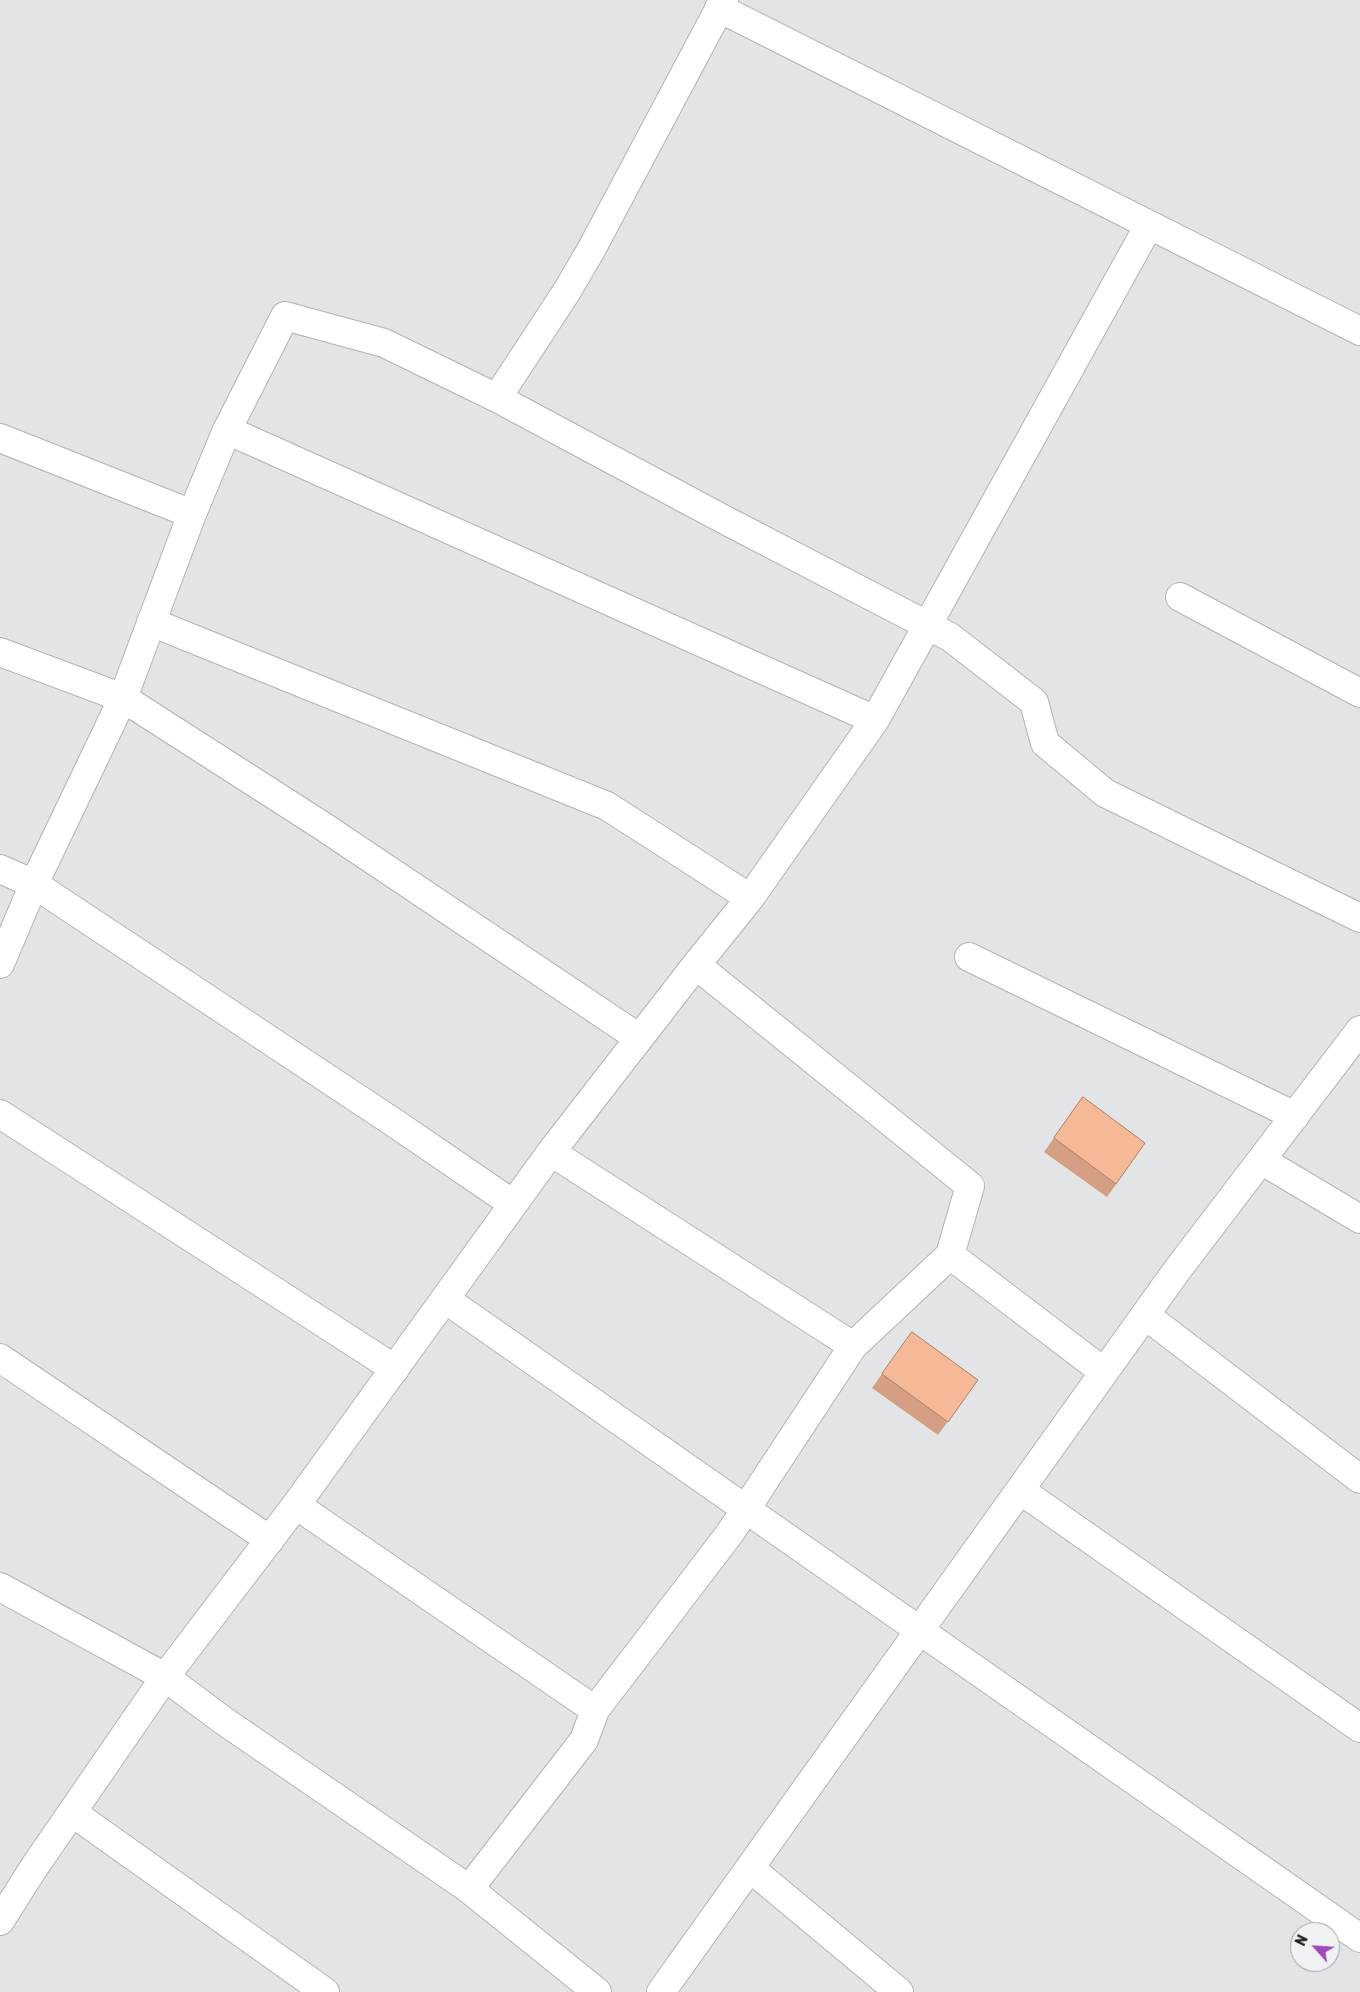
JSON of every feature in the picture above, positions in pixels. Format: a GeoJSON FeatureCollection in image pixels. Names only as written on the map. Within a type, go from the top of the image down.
{"type":"FeatureCollection","features":[{"type":"Feature","properties":{"kind":"street"},"geometry":{"type":"LineString","coordinates":[[497,398],[567,291],[586,258],[722,4],[1149,225],[1360,331]]}},
{"type":"Feature","properties":{"kind":"street"},"geometry":{"type":"LineString","coordinates":[[4,1905],[73,1813],[165,1676],[296,1505],[552,1152],[750,898],[875,720],[1149,225]]}},
{"type":"Feature","properties":{"kind":"street"},"geometry":{"type":"LineString","coordinates":[[0,964],[34,884],[123,698],[192,514],[227,430],[285,316],[384,343],[497,398],[950,637],[1034,702],[1045,743],[1105,794],[1360,918]]}},
{"type":"Feature","properties":{"kind":"street"},"geometry":{"type":"LineString","coordinates":[[227,430],[875,720]]}},
{"type":"Feature","properties":{"kind":"street"},"geometry":{"type":"LineString","coordinates":[[0,438],[192,514]]}},
{"type":"Feature","properties":{"kind":"street"},"geometry":{"type":"LineString","coordinates":[[1180,597],[1360,693]]}},
{"type":"Feature","properties":{"kind":"street"},"geometry":{"type":"LineString","coordinates":[[151,622],[607,806],[750,898]]}},
{"type":"Feature","properties":{"kind":"street"},"geometry":{"type":"LineString","coordinates":[[0,652],[123,698],[321,825],[639,1038]]}},
{"type":"Feature","properties":{"kind":"street"},"geometry":{"type":"LineString","coordinates":[[0,869],[34,884],[396,1124],[513,1204]]}},
{"type":"Feature","properties":{"kind":"street"},"geometry":{"type":"LineString","coordinates":[[969,957],[1295,1116]]}},
{"type":"Feature","properties":{"kind":"street"},"geometry":{"type":"LineString","coordinates":[[469,1889],[584,1740],[595,1710],[730,1533],[853,1346],[950,1255],[970,1186],[696,965]]}},
{"type":"Feature","properties":{"kind":"street"},"geometry":{"type":"LineString","coordinates":[[662,1992],[1175,1273],[1360,1030]]}},
{"type":"Feature","properties":{"kind":"street"},"geometry":{"type":"LineString","coordinates":[[0,1114],[395,1369]]}},
{"type":"Feature","properties":{"kind":"street"},"geometry":{"type":"LineString","coordinates":[[552,1152],[853,1346]]}},
{"type":"Feature","properties":{"kind":"street"},"geometry":{"type":"LineString","coordinates":[[1262,1160],[1360,1219]]}},
{"type":"Feature","properties":{"kind":"street"},"geometry":{"type":"LineString","coordinates":[[950,1255],[1104,1372]]}},
{"type":"Feature","properties":{"kind":"street"},"geometry":{"type":"LineString","coordinates":[[445,1299],[1360,1938]]}},
{"type":"Feature","properties":{"kind":"street"},"geometry":{"type":"LineString","coordinates":[[1145,1315],[1360,1480]]}},
{"type":"Feature","properties":{"kind":"street"},"geometry":{"type":"LineString","coordinates":[[0,1358],[270,1540]]}},
{"type":"Feature","properties":{"kind":"street"},"geometry":{"type":"LineString","coordinates":[[1020,1490],[1360,1728]]}},
{"type":"Feature","properties":{"kind":"street"},"geometry":{"type":"LineString","coordinates":[[296,1505],[595,1710]]}},
{"type":"Feature","properties":{"kind":"street"},"geometry":{"type":"LineString","coordinates":[[0,1587],[165,1676],[224,1721],[469,1889],[597,1992]]}},
{"type":"Feature","properties":{"kind":"street"},"geometry":{"type":"LineString","coordinates":[[73,1813],[325,1992]]}},
{"type":"Feature","properties":{"kind":"street"},"geometry":{"type":"LineString","coordinates":[[750,1868],[899,1992]]}},
{"type":"Feature","properties":{"kind":"building"},"geometry":{"type":"Polygon","coordinates":[[[1083,1097],[1145,1143],[1116,1184],[1054,1138],[1083,1097]]]}},
{"type":"Feature","properties":{"kind":"building"},"geometry":{"type":"Polygon","coordinates":[[[912,1332],[978,1380],[948,1422],[882,1374],[912,1332]]]}}]}
